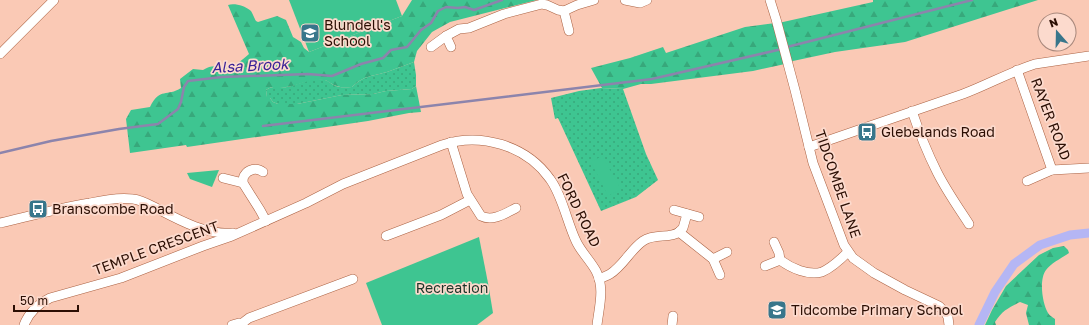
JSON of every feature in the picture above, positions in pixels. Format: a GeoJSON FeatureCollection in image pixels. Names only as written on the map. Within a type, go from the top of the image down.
{"type":"FeatureCollection","features":[{"type":"Feature","properties":{"kind":"street"},"geometry":{"type":"LineString","coordinates":[[0,54],[54,0]]}},
{"type":"Feature","properties":{"kind":"street"},"geometry":{"type":"LineString","coordinates":[[431,47],[459,29],[468,28],[504,14],[542,4],[564,12],[577,5],[594,0]]}},
{"type":"Feature","properties":{"kind":"street"},"geometry":{"type":"LineString","coordinates":[[625,0],[640,3],[647,0]]}},
{"type":"Feature","properties":{"kind":"street","name":"TIDCOMBE LANE"},"geometry":{"type":"LineString","coordinates":[[770,0],[796,90],[813,163],[844,246],[853,258],[874,273],[939,306],[948,317],[949,325]]}},
{"type":"Feature","properties":{"kind":"street"},"geometry":{"type":"LineString","coordinates":[[564,12],[570,31]]}},
{"type":"Feature","properties":{"kind":"street"},"geometry":{"type":"LineString","coordinates":[[446,36],[451,47]]}},
{"type":"Feature","properties":{"kind":"street"},"geometry":{"type":"LineString","coordinates":[[809,147],[963,94],[982,87],[1017,70],[1035,64],[1089,56]]}},
{"type":"Feature","properties":{"kind":"street","name":"RAYER ROAD"},"geometry":{"type":"LineString","coordinates":[[1017,70],[1052,170],[1089,168]]}},
{"type":"Feature","properties":{"kind":"street"},"geometry":{"type":"LineString","coordinates":[[912,112],[936,171],[969,225]]}},
{"type":"Feature","properties":{"kind":"street","name":"FORD ROAD"},"geometry":{"type":"LineString","coordinates":[[306,203],[343,184],[450,142],[469,140],[491,142],[519,151],[532,159],[551,179],[558,192],[576,241],[596,272],[601,290],[597,325]]}},
{"type":"Feature","properties":{"kind":"street"},"geometry":{"type":"LineString","coordinates":[[450,142],[467,194],[480,214],[485,218],[496,217],[516,208]]}},
{"type":"Feature","properties":{"kind":"street"},"geometry":{"type":"LineString","coordinates":[[263,172],[254,169],[250,170],[244,176],[243,183],[266,221]]}},
{"type":"Feature","properties":{"kind":"street"},"geometry":{"type":"LineString","coordinates":[[1027,181],[1052,170]]}},
{"type":"Feature","properties":{"kind":"street"},"geometry":{"type":"LineString","coordinates":[[223,178],[243,183]]}},
{"type":"Feature","properties":{"kind":"street"},"geometry":{"type":"LineString","coordinates":[[0,223],[70,206],[128,198],[140,201],[203,229],[225,234],[240,232]]}},
{"type":"Feature","properties":{"kind":"street"},"geometry":{"type":"LineString","coordinates":[[386,236],[441,215],[470,200]]}},
{"type":"Feature","properties":{"kind":"street","name":"TEMPLE CRESCENT"},"geometry":{"type":"LineString","coordinates":[[24,325],[31,312],[40,303],[50,298],[121,278],[232,236],[306,203]]}},
{"type":"Feature","properties":{"kind":"street"},"geometry":{"type":"LineString","coordinates":[[674,210],[699,217]]}},
{"type":"Feature","properties":{"kind":"street"},"geometry":{"type":"LineString","coordinates":[[599,279],[612,273],[644,241],[655,236],[672,235],[679,232],[683,228],[687,214]]}},
{"type":"Feature","properties":{"kind":"street"},"geometry":{"type":"LineString","coordinates":[[203,229],[206,234],[206,240],[203,246]]}},
{"type":"Feature","properties":{"kind":"street"},"geometry":{"type":"LineString","coordinates":[[679,232],[713,259],[720,275]]}},
{"type":"Feature","properties":{"kind":"street"},"geometry":{"type":"LineString","coordinates":[[774,242],[779,253],[780,260]]}},
{"type":"Feature","properties":{"kind":"street"},"geometry":{"type":"LineString","coordinates":[[713,259],[727,252]]}},
{"type":"Feature","properties":{"kind":"street"},"geometry":{"type":"LineString","coordinates":[[780,260],[793,268],[815,273],[822,272],[827,269],[848,252]]}},
{"type":"Feature","properties":{"kind":"street"},"geometry":{"type":"LineString","coordinates":[[765,266],[780,260]]}},
{"type":"Feature","properties":{"kind":"street"},"geometry":{"type":"LineString","coordinates":[[232,325],[239,323],[242,325],[249,318],[337,280],[353,279]]}},
{"type":"Feature","properties":{"kind":"green space"},"geometry":{"type":"Polygon","coordinates":[[[289,0],[396,0],[402,16],[309,52],[289,0]]]}},
{"type":"Feature","properties":{"kind":"green space"},"geometry":{"type":"Polygon","coordinates":[[[412,0],[537,0],[450,22],[432,32],[417,51],[414,62],[387,72],[364,78],[352,87],[340,87],[325,80],[318,80],[266,90],[267,97],[273,102],[278,104],[297,104],[342,95],[373,94],[386,91],[412,89],[416,86],[421,112],[187,147],[186,145],[130,153],[126,119],[131,110],[150,107],[157,97],[181,88],[180,79],[193,69],[203,70],[213,66],[228,67],[239,62],[249,54],[228,5],[240,5],[246,8],[251,11],[258,22],[277,16],[286,20],[293,37],[301,42],[304,48],[309,52],[402,16],[412,0]]]}},
{"type":"Feature","properties":{"kind":"green space"},"geometry":{"type":"Polygon","coordinates":[[[873,0],[1038,0],[905,42],[835,52],[753,71],[641,84],[623,89],[602,88],[591,68],[630,58],[663,47],[666,53],[745,27],[783,22],[873,2],[873,0]]]}},
{"type":"Feature","properties":{"kind":"green space"},"geometry":{"type":"Polygon","coordinates":[[[414,62],[416,86],[412,89],[386,91],[373,94],[342,95],[297,104],[278,104],[273,102],[270,98],[267,98],[266,90],[268,88],[287,87],[315,79],[328,81],[338,87],[352,87],[364,78],[387,72],[414,62]]]}},
{"type":"Feature","properties":{"kind":"green space"},"geometry":{"type":"Polygon","coordinates":[[[601,88],[623,89],[646,154],[658,180],[636,197],[601,211],[558,118],[555,119],[551,98],[579,91],[601,88]]]}},
{"type":"Feature","properties":{"kind":"green space"},"geometry":{"type":"Polygon","coordinates":[[[602,156],[621,189],[608,196],[591,162],[602,156]]]}},
{"type":"Feature","properties":{"kind":"green space"},"geometry":{"type":"Polygon","coordinates":[[[219,170],[212,187],[190,179],[187,173],[219,170]]]}},
{"type":"Feature","properties":{"kind":"green space","name":"Recreation"},"geometry":{"type":"Polygon","coordinates":[[[479,237],[493,313],[477,325],[382,325],[366,283],[479,237]]]}},
{"type":"Feature","properties":{"kind":"green space"},"geometry":{"type":"Polygon","coordinates":[[[1064,246],[1069,253],[1048,267],[1044,274],[1042,285],[1044,303],[1048,314],[1055,319],[1055,325],[1029,325],[1026,313],[1028,305],[1020,302],[1003,312],[995,322],[996,325],[985,325],[1006,286],[1039,255],[1053,248],[1064,246]]]}},
{"type":"Feature","properties":{"kind":"waterway","name":"Alsa Brook"},"geometry":{"type":"LineString","coordinates":[[0,153],[51,141],[158,124],[178,109],[184,87],[188,81],[222,77],[308,74],[332,76],[361,64],[383,58],[391,50],[407,47],[421,30],[431,23],[438,11],[446,7],[465,7],[474,10],[502,0]]}},
{"type":"Feature","properties":{"kind":"waterway"},"geometry":{"type":"LineString","coordinates":[[787,47],[972,0]]}},
{"type":"Feature","properties":{"kind":"waterway"},"geometry":{"type":"LineString","coordinates":[[263,126],[652,79],[782,49]]}},
{"type":"Feature","properties":{"kind":"waterway"},"geometry":{"type":"LineString","coordinates":[[979,325],[995,292],[1014,264],[1040,245],[1070,235],[1089,233]]}},
{"type":"Feature","properties":{"kind":"place","name":"Blundell's School"},"geometry":{"type":"Point","coordinates":[310,33]}},
{"type":"Feature","properties":{"kind":"place","name":"Glebelands Road"},"geometry":{"type":"Point","coordinates":[867,132]}},
{"type":"Feature","properties":{"kind":"place","name":"Branscombe Road"},"geometry":{"type":"Point","coordinates":[38,209]}},
{"type":"Feature","properties":{"kind":"place","name":"Tidcombe Primary School"},"geometry":{"type":"Point","coordinates":[777,310]}}]}
